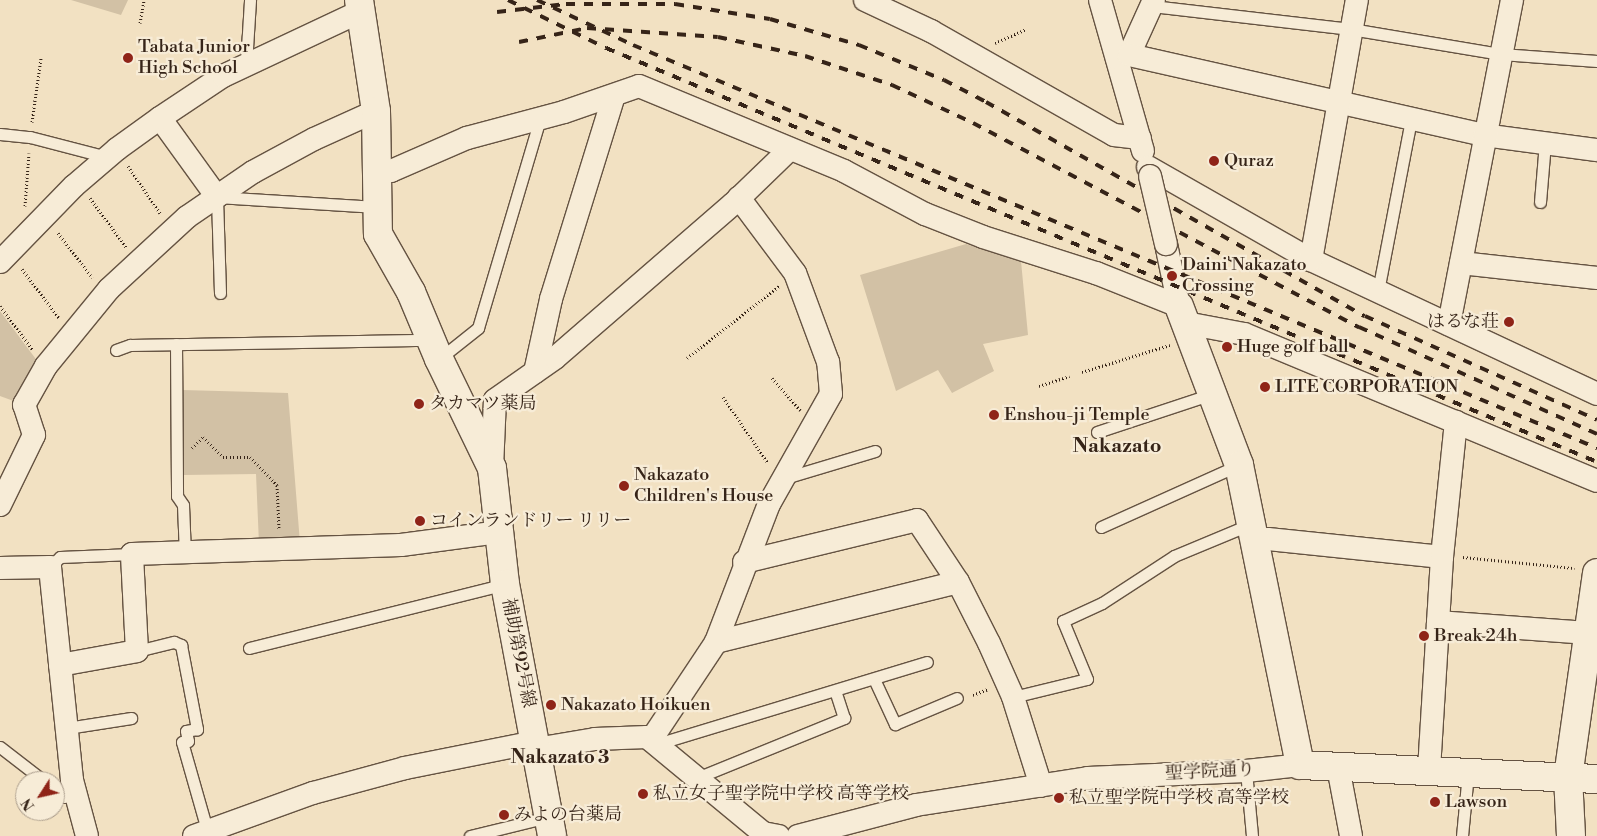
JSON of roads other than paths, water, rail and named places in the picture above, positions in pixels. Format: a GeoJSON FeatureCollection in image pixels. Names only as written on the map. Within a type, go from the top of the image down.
{"type":"FeatureCollection","features":[{"type":"Feature","properties":{"kind":"street"},"geometry":{"type":"LineString","coordinates":[[865,0],[931,30],[1114,135],[1140,138]]}},
{"type":"Feature","properties":{"kind":"street"},"geometry":{"type":"LineString","coordinates":[[1100,0],[1123,57],[1140,138],[1186,322],[1239,465],[1300,765]]}},
{"type":"Feature","properties":{"kind":"street"},"geometry":{"type":"LineString","coordinates":[[1311,260],[1356,0]]}},
{"type":"Feature","properties":{"kind":"street"},"geometry":{"type":"LineString","coordinates":[[1449,324],[1484,135],[1512,0]]}},
{"type":"Feature","properties":{"kind":"street"},"geometry":{"type":"LineString","coordinates":[[1123,57],[1153,3]]}},
{"type":"Feature","properties":{"kind":"street"},"geometry":{"type":"LineString","coordinates":[[5,256],[44,214],[78,182],[112,153],[160,118],[246,64],[360,6],[376,111],[377,207],[381,241],[411,292],[434,350],[492,468]]}},
{"type":"Feature","properties":{"kind":"street"},"geometry":{"type":"LineString","coordinates":[[1123,57],[1484,135],[1597,150]]}},
{"type":"Feature","properties":{"kind":"street"},"geometry":{"type":"LineString","coordinates":[[378,173],[390,171],[467,138],[540,119],[614,96],[639,86],[844,171],[941,220],[1102,275],[1186,322],[1244,334],[1597,481]]}},
{"type":"Feature","properties":{"kind":"street"},"geometry":{"type":"LineString","coordinates":[[535,372],[553,291],[614,96]]}},
{"type":"Feature","properties":{"kind":"street"},"geometry":{"type":"LineString","coordinates":[[0,505],[34,436],[24,405],[46,366],[105,294],[172,230],[217,196],[253,172],[314,139],[376,111]]}},
{"type":"Feature","properties":{"kind":"street"},"geometry":{"type":"LineString","coordinates":[[160,118],[217,196]]}},
{"type":"Feature","properties":{"kind":"street"},"geometry":{"type":"LineString","coordinates":[[468,419],[555,358],[739,198],[790,149]]}},
{"type":"Feature","properties":{"kind":"street"},"geometry":{"type":"LineString","coordinates":[[1149,172],[1311,260],[1597,394]]}},
{"type":"Feature","properties":{"kind":"street"},"geometry":{"type":"LineString","coordinates":[[654,742],[716,642],[744,562],[784,478],[831,394],[828,362],[796,273],[739,198]]}},
{"type":"Feature","properties":{"kind":"street"},"geometry":{"type":"LineString","coordinates":[[1461,263],[1597,278]]}},
{"type":"Feature","properties":{"kind":"street"},"geometry":{"type":"LineString","coordinates":[[492,468],[495,400]]}},
{"type":"Feature","properties":{"kind":"street"},"geometry":{"type":"LineString","coordinates":[[1429,770],[1442,556],[1456,422]]}},
{"type":"Feature","properties":{"kind":"street","name":"補助第92号線"},"geometry":{"type":"LineString","coordinates":[[492,468],[505,584],[551,826]]}},
{"type":"Feature","properties":{"kind":"street"},"geometry":{"type":"LineString","coordinates":[[744,562],[917,520],[958,582],[1013,697],[1041,786]]}},
{"type":"Feature","properties":{"kind":"street"},"geometry":{"type":"LineString","coordinates":[[60,666],[137,651],[132,554],[185,554],[401,545],[498,532]]}},
{"type":"Feature","properties":{"kind":"street"},"geometry":{"type":"LineString","coordinates":[[1253,533],[1268,539],[1442,556]]}},
{"type":"Feature","properties":{"kind":"street"},"geometry":{"type":"LineString","coordinates":[[0,568],[50,567],[67,728],[66,792],[87,836]]}},
{"type":"Feature","properties":{"kind":"street"},"geometry":{"type":"LineString","coordinates":[[1571,836],[1568,777],[1591,642],[1587,571]]}},
{"type":"Feature","properties":{"kind":"street"},"geometry":{"type":"LineString","coordinates":[[716,642],[958,582]]}},
{"type":"Feature","properties":{"kind":"street"},"geometry":{"type":"LineString","coordinates":[[1438,622],[1591,642]]}},
{"type":"Feature","properties":{"kind":"street"},"geometry":{"type":"LineString","coordinates":[[201,833],[313,793],[404,768],[535,746],[595,739],[647,737],[698,778],[762,834],[778,836]]}},
{"type":"Feature","properties":{"kind":"street","name":"聖学院通り"},"geometry":{"type":"LineString","coordinates":[[798,836],[916,805],[1088,778],[1246,771],[1300,765],[1597,779]]}},
{"type":"Feature","properties":{"kind":"street"},"geometry":{"type":"LineString","coordinates":[[1338,767],[1351,836]]}},
{"type":"Feature","properties":{"kind":"lane"},"geometry":{"type":"LineString","coordinates":[[246,64],[250,0]]}},
{"type":"Feature","properties":{"kind":"lane"},"geometry":{"type":"LineString","coordinates":[[1153,3],[1351,30],[1501,54],[1597,61]]}},
{"type":"Feature","properties":{"kind":"lane"},"geometry":{"type":"LineString","coordinates":[[116,350],[130,345],[176,344],[434,350],[478,328],[540,119]]}},
{"type":"Feature","properties":{"kind":"lane"},"geometry":{"type":"LineString","coordinates":[[1378,291],[1412,119]]}},
{"type":"Feature","properties":{"kind":"lane"},"geometry":{"type":"LineString","coordinates":[[0,134],[30,137],[112,153]]}},
{"type":"Feature","properties":{"kind":"lane"},"geometry":{"type":"LineString","coordinates":[[1540,202],[1545,142]]}},
{"type":"Feature","properties":{"kind":"lane"},"geometry":{"type":"LineString","coordinates":[[220,293],[217,196],[377,207]]}},
{"type":"Feature","properties":{"kind":"lane"},"geometry":{"type":"LineString","coordinates":[[176,344],[177,496],[183,505],[185,554]]}},
{"type":"Feature","properties":{"kind":"lane"},"geometry":{"type":"LineString","coordinates":[[1097,432],[1213,393]]}},
{"type":"Feature","properties":{"kind":"lane"},"geometry":{"type":"LineString","coordinates":[[784,478],[876,450]]}},
{"type":"Feature","properties":{"kind":"lane"},"geometry":{"type":"LineString","coordinates":[[1101,527],[1239,465]]}},
{"type":"Feature","properties":{"kind":"lane"},"geometry":{"type":"LineString","coordinates":[[1013,697],[1087,679],[1063,622],[1102,603],[1174,556],[1253,533]]}},
{"type":"Feature","properties":{"kind":"lane"},"geometry":{"type":"LineString","coordinates":[[50,567],[60,557],[132,554]]}},
{"type":"Feature","properties":{"kind":"lane"},"geometry":{"type":"LineString","coordinates":[[249,648],[505,584]]}},
{"type":"Feature","properties":{"kind":"lane"},"geometry":{"type":"LineString","coordinates":[[137,651],[174,642],[181,645],[197,728],[186,731],[188,740],[182,742],[201,833]]}},
{"type":"Feature","properties":{"kind":"lane"},"geometry":{"type":"LineString","coordinates":[[654,742],[835,691],[927,662]]}},
{"type":"Feature","properties":{"kind":"lane"},"geometry":{"type":"LineString","coordinates":[[874,679],[895,724],[957,698]]}},
{"type":"Feature","properties":{"kind":"lane"},"geometry":{"type":"LineString","coordinates":[[698,778],[844,718],[835,691]]}},
{"type":"Feature","properties":{"kind":"lane"},"geometry":{"type":"LineString","coordinates":[[67,728],[131,718]]}},
{"type":"Feature","properties":{"kind":"lane"},"geometry":{"type":"LineString","coordinates":[[0,747],[31,771]]}},
{"type":"Feature","properties":{"kind":"lane"},"geometry":{"type":"LineString","coordinates":[[1246,771],[1252,836]]}},
{"type":"Feature","properties":{"kind":"lane"},"geometry":{"type":"LineString","coordinates":[[1462,836],[1468,772]]}},
{"type":"Feature","properties":{"kind":"lane"},"geometry":{"type":"LineString","coordinates":[[470,836],[551,826]]}},
{"type":"Feature","properties":{"kind":"railway"},"geometry":{"type":"LineString","coordinates":[[508,0],[606,48],[1597,462]]}},
{"type":"Feature","properties":{"kind":"railway"},"geometry":{"type":"LineString","coordinates":[[537,0],[633,45],[1597,448]]}},
{"type":"Feature","properties":{"kind":"railway"},"geometry":{"type":"LineString","coordinates":[[497,12],[566,4],[675,4],[770,19],[859,45],[944,80],[986,102],[1365,316],[1597,420]]}},
{"type":"Feature","properties":{"kind":"railway"},"geometry":{"type":"LineString","coordinates":[[519,42],[587,28],[718,37],[805,56],[892,85],[973,123],[1359,327],[1597,434]]}},
{"type":"Feature","properties":{"kind":"place","name":"Tabata Junior High School"},"geometry":{"type":"Point","coordinates":[128,58]}},
{"type":"Feature","properties":{"kind":"place","name":"Quraz"},"geometry":{"type":"Point","coordinates":[1214,161]}},
{"type":"Feature","properties":{"kind":"place","name":"Daini Nakazato Crossing"},"geometry":{"type":"Point","coordinates":[1172,276]}},
{"type":"Feature","properties":{"kind":"place","name":"はるな荘"},"geometry":{"type":"Point","coordinates":[1509,322]}},
{"type":"Feature","properties":{"kind":"place","name":"Huge golf ball"},"geometry":{"type":"Point","coordinates":[1227,347]}},
{"type":"Feature","properties":{"kind":"place","name":"LITE CORPORATION"},"geometry":{"type":"Point","coordinates":[1265,387]}},
{"type":"Feature","properties":{"kind":"place","name":"タカマツ薬局"},"geometry":{"type":"Point","coordinates":[419,404]}},
{"type":"Feature","properties":{"kind":"place","name":"Enshou-ji Temple"},"geometry":{"type":"Point","coordinates":[994,415]}},
{"type":"Feature","properties":{"kind":"place","name":"Nakazato Children's House"},"geometry":{"type":"Point","coordinates":[624,486]}},
{"type":"Feature","properties":{"kind":"place","name":"コインランドリー リリー"},"geometry":{"type":"Point","coordinates":[420,521]}},
{"type":"Feature","properties":{"kind":"place","name":"Break 24h"},"geometry":{"type":"Point","coordinates":[1424,636]}},
{"type":"Feature","properties":{"kind":"place","name":"Nakazato Hoikuen"},"geometry":{"type":"Point","coordinates":[551,705]}},
{"type":"Feature","properties":{"kind":"place","name":"私立女子聖学院中学校 高等学校"},"geometry":{"type":"Point","coordinates":[643,794]}},
{"type":"Feature","properties":{"kind":"place","name":"私立聖学院中学校 高等学校"},"geometry":{"type":"Point","coordinates":[1059,798]}},
{"type":"Feature","properties":{"kind":"place","name":"Lawson"},"geometry":{"type":"Point","coordinates":[1435,802]}},
{"type":"Feature","properties":{"kind":"place","name":"みよの台薬局"},"geometry":{"type":"Point","coordinates":[504,815]}},
{"type":"Feature","properties":{"kind":"district","name":"Nakazato"},"geometry":{"type":"Point","coordinates":[1117,446]}},
{"type":"Feature","properties":{"kind":"district","name":"Nakazato 3"},"geometry":{"type":"Point","coordinates":[560,758]}}]}
